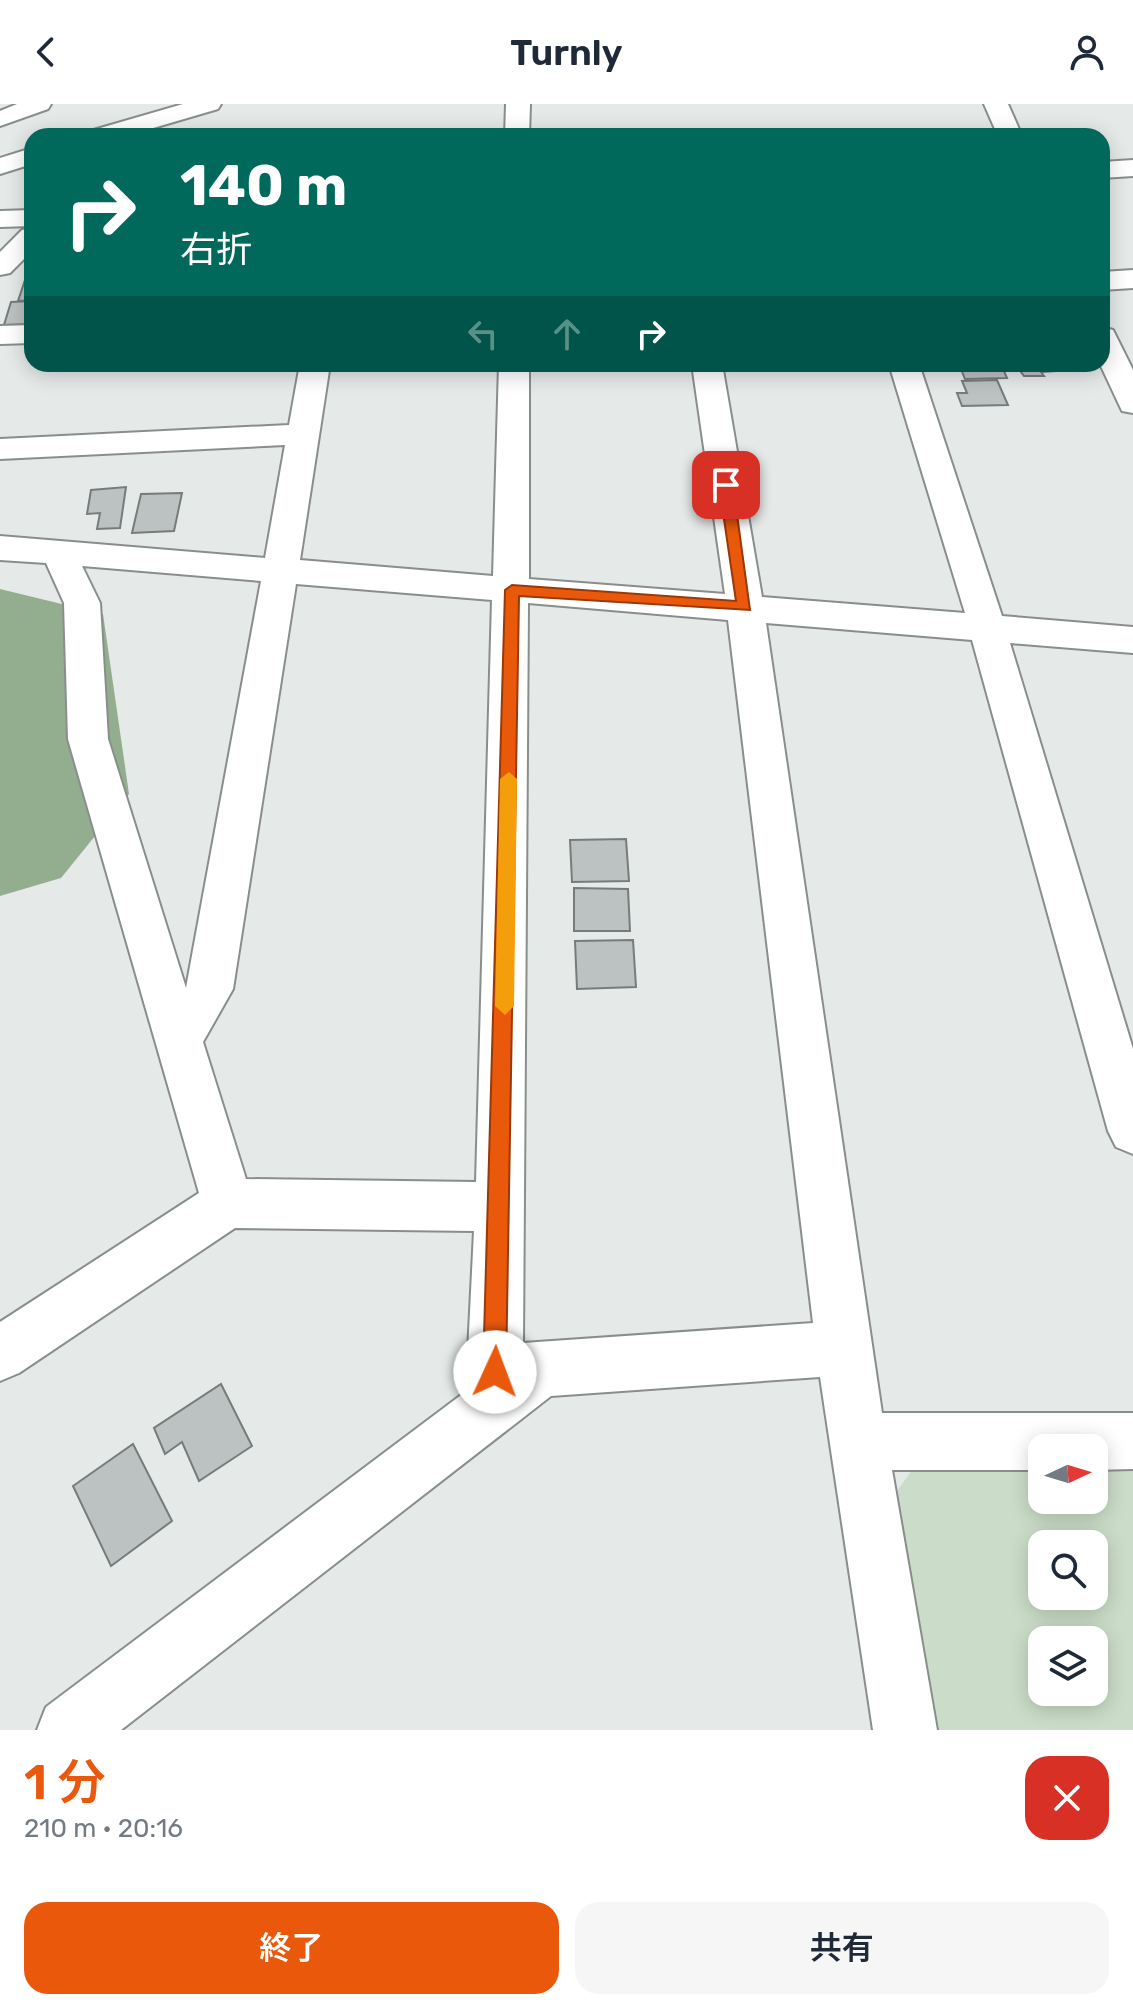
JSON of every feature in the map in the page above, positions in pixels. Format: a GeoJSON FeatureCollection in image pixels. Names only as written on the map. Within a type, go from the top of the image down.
{"type":"FeatureCollection","features":[{"type":"Feature","properties":{"kind":"street"},"geometry":{"type":"LineString","coordinates":[[0,119],[39,104]]}},
{"type":"Feature","properties":{"kind":"street"},"geometry":{"type":"LineString","coordinates":[[126,128],[209,104]]}},
{"type":"Feature","properties":{"kind":"street"},"geometry":{"type":"LineString","coordinates":[[517,128],[518,104]]}},
{"type":"Feature","properties":{"kind":"street"},"geometry":{"type":"LineString","coordinates":[[996,104],[1006,128]]}},
{"type":"Feature","properties":{"kind":"street"},"geometry":{"type":"LineString","coordinates":[[0,166],[24,158]]}},
{"type":"Feature","properties":{"kind":"street"},"geometry":{"type":"LineString","coordinates":[[1110,169],[1133,168]]}},
{"type":"Feature","properties":{"kind":"street"},"geometry":{"type":"LineString","coordinates":[[0,219],[24,218]]}},
{"type":"Feature","properties":{"kind":"street"},"geometry":{"type":"LineString","coordinates":[[0,267],[24,244]]}},
{"type":"Feature","properties":{"kind":"street"},"geometry":{"type":"LineString","coordinates":[[1110,280],[1133,279]]}},
{"type":"Feature","properties":{"kind":"street"},"geometry":{"type":"LineString","coordinates":[[0,335],[24,334]]}},
{"type":"Feature","properties":{"kind":"street"},"geometry":{"type":"LineString","coordinates":[[1110,354],[1133,404]]}},
{"type":"Feature","properties":{"kind":"street"},"geometry":{"type":"LineString","coordinates":[[178,1042],[210,989],[314,372]]}},
{"type":"Feature","properties":{"kind":"street"},"geometry":{"type":"LineString","coordinates":[[514,372],[501,1207],[495,1372],[843,1348]]}},
{"type":"Feature","properties":{"kind":"street"},"geometry":{"type":"LineString","coordinates":[[708,372],[745,606],[843,1348],[905,1730]]}},
{"type":"Feature","properties":{"kind":"street"},"geometry":{"type":"LineString","coordinates":[[907,372],[988,630],[1133,1131]]}},
{"type":"Feature","properties":{"kind":"street"},"geometry":{"type":"LineString","coordinates":[[0,449],[303,434]]}},
{"type":"Feature","properties":{"kind":"street"},"geometry":{"type":"LineString","coordinates":[[0,548],[745,606],[988,630],[1133,640]]}},
{"type":"Feature","properties":{"kind":"street"},"geometry":{"type":"LineString","coordinates":[[59,554],[82,603],[88,739],[228,1203]]}},
{"type":"Feature","properties":{"kind":"street"},"geometry":{"type":"LineString","coordinates":[[0,1354],[228,1203],[501,1207]]}},
{"type":"Feature","properties":{"kind":"street"},"geometry":{"type":"LineString","coordinates":[[69,1730],[541,1369]]}},
{"type":"Feature","properties":{"kind":"street"},"geometry":{"type":"LineString","coordinates":[[858,1442],[1133,1441]]}},
{"type":"Feature","properties":{"kind":"green space"},"geometry":{"type":"Polygon","coordinates":[[[0,589],[103,614],[129,794],[61,878],[0,896],[0,589]]]}},
{"type":"Feature","properties":{"kind":"green space"},"geometry":{"type":"Polygon","coordinates":[[[1108,1460],[1133,1460],[1133,1730],[927,1730],[891,1499],[918,1462],[1028,1461],[1028,1514],[1108,1514],[1108,1460]]]}},
{"type":"Feature","properties":{"kind":"building"},"geometry":{"type":"Polygon","coordinates":[[[24,283],[24,301],[18,301],[24,283]]]}},
{"type":"Feature","properties":{"kind":"building"},"geometry":{"type":"Polygon","coordinates":[[[24,301],[24,324],[4,325],[11,302],[24,301]]]}},
{"type":"Feature","properties":{"kind":"building"},"geometry":{"type":"Polygon","coordinates":[[[962,372],[1004,372],[1007,378],[965,379],[962,372]]]}},
{"type":"Feature","properties":{"kind":"building"},"geometry":{"type":"Polygon","coordinates":[[[1021,372],[1041,372],[1044,376],[1024,376],[1021,372]]]}},
{"type":"Feature","properties":{"kind":"building"},"geometry":{"type":"Polygon","coordinates":[[[997,380],[1008,405],[962,406],[957,393],[967,393],[962,381],[997,380]]]}},
{"type":"Feature","properties":{"kind":"building"},"geometry":{"type":"Polygon","coordinates":[[[126,487],[120,528],[97,529],[100,513],[87,514],[91,490],[126,487]]]}},
{"type":"Feature","properties":{"kind":"building"},"geometry":{"type":"Polygon","coordinates":[[[182,493],[174,531],[132,533],[141,494],[182,493]]]}},
{"type":"Feature","properties":{"kind":"building"},"geometry":{"type":"Polygon","coordinates":[[[626,839],[629,881],[572,882],[570,840],[626,839]]]}},
{"type":"Feature","properties":{"kind":"building"},"geometry":{"type":"Polygon","coordinates":[[[574,888],[628,889],[630,931],[574,931],[574,888]]]}},
{"type":"Feature","properties":{"kind":"building"},"geometry":{"type":"Polygon","coordinates":[[[633,940],[636,987],[577,989],[575,941],[633,940]]]}},
{"type":"Feature","properties":{"kind":"building"},"geometry":{"type":"Polygon","coordinates":[[[221,1384],[252,1446],[199,1481],[182,1442],[165,1454],[154,1428],[221,1384]]]}},
{"type":"Feature","properties":{"kind":"building"},"geometry":{"type":"Polygon","coordinates":[[[133,1444],[172,1521],[111,1566],[73,1486],[133,1444]]]}},
{"type":"Feature","properties":{"kind":"slow traffic"},"geometry":{"type":"LineString","coordinates":[[505,1006],[509,779]]}},
{"type":"Feature","properties":{"kind":"route"},"geometry":{"type":"LineString","coordinates":[[495,1372],[501,1207],[512,590],[745,606],[726,485]]}}]}
